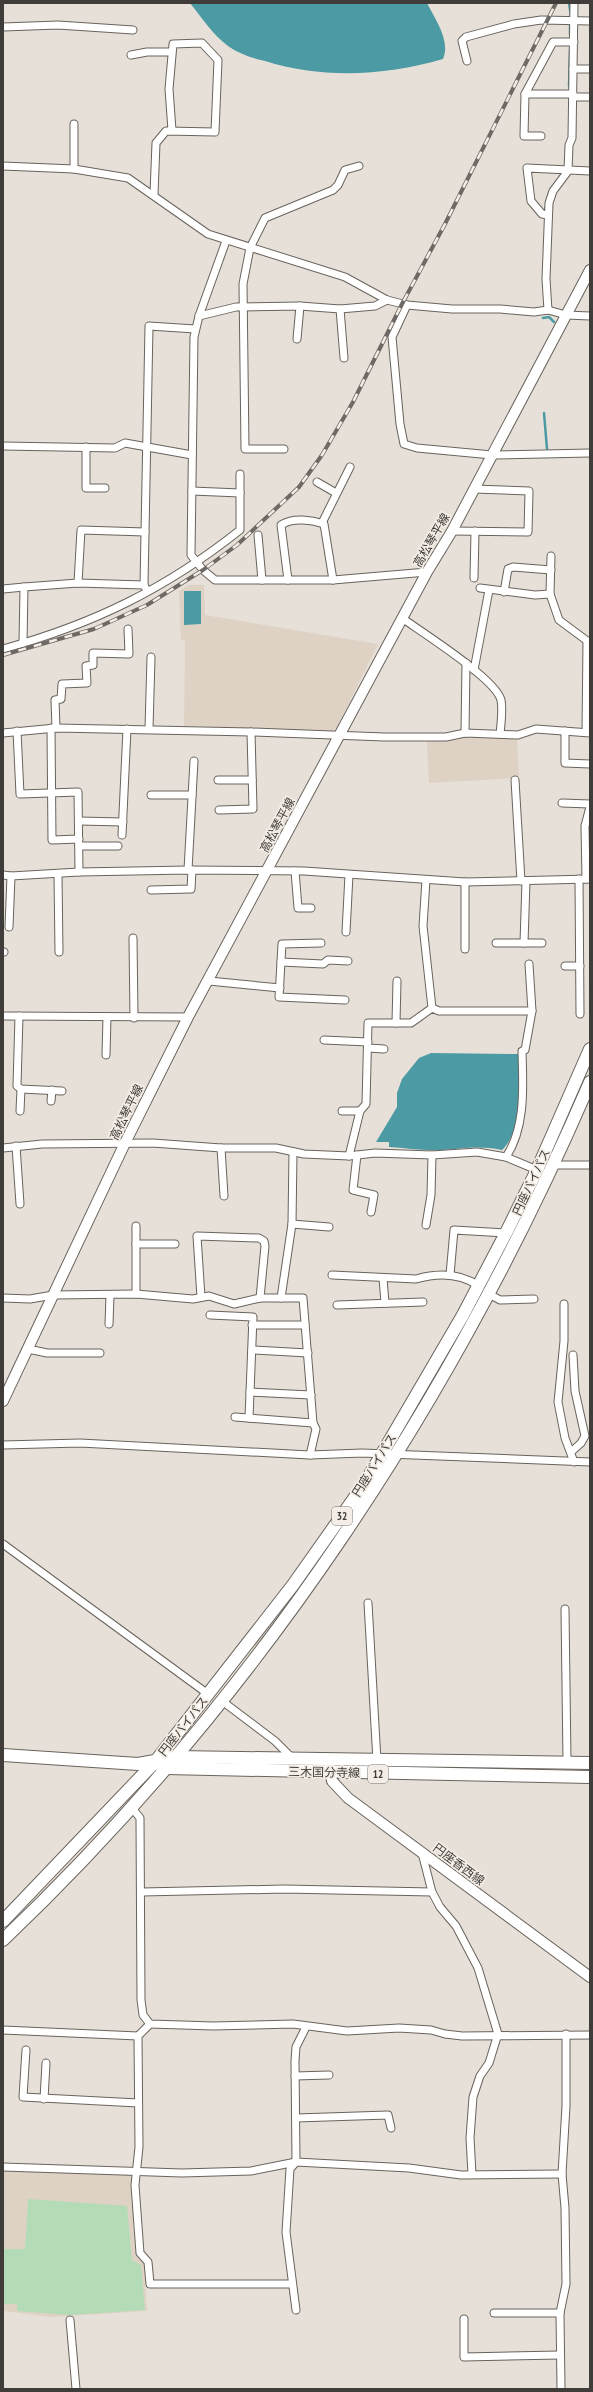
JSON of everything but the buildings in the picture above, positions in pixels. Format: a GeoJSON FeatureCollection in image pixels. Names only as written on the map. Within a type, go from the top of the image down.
{"type":"FeatureCollection","features":[{"type":"Feature","properties":{"kind":"main road","name":"高松琴平線"},"geometry":{"type":"LineString","coordinates":[[3,1401],[125,1143],[188,1017],[209,981],[402,618],[427,572],[452,531],[590,270]]}},
{"type":"Feature","properties":{"kind":"main road","name":"円座バイパス"},"geometry":{"type":"LineString","coordinates":[[3,1920],[155,1762],[293,1586],[365,1483],[479,1286],[537,1170],[590,1049]]}},
{"type":"Feature","properties":{"kind":"main road","name":"円座バイパス"},"geometry":{"type":"LineString","coordinates":[[3,1940],[62,1884],[177,1757],[303,1595],[375,1490],[489,1294],[555,1163],[590,1082]]}},
{"type":"Feature","properties":{"kind":"main road","name":"三木国分寺線"},"geometry":{"type":"LineString","coordinates":[[3,1755],[138,1764],[177,1757],[293,1760],[590,1763]]}},
{"type":"Feature","properties":{"kind":"main road","name":"円座香西線"},"geometry":{"type":"LineString","coordinates":[[329,1760],[332,1781],[348,1798],[590,1977]]}},
{"type":"Feature","properties":{"kind":"main road","name":"三木国分寺線"},"geometry":{"type":"LineString","coordinates":[[155,1762],[166,1768],[330,1773],[590,1777]]}},
{"type":"Feature","properties":{"kind":"street"},"geometry":{"type":"LineString","coordinates":[[548,310],[549,204],[553,191],[568,171],[573,96],[574,3]]}},
{"type":"Feature","properties":{"kind":"street"},"geometry":{"type":"LineString","coordinates":[[467,61],[462,41],[466,37],[514,24],[541,20],[590,21]]}},
{"type":"Feature","properties":{"kind":"street"},"geometry":{"type":"LineString","coordinates":[[3,27],[58,26],[133,30]]}},
{"type":"Feature","properties":{"kind":"street"},"geometry":{"type":"LineString","coordinates":[[541,136],[524,136],[524,94],[553,42],[574,42]]}},
{"type":"Feature","properties":{"kind":"street"},"geometry":{"type":"LineString","coordinates":[[154,194],[156,143],[166,131],[214,132],[218,60],[202,43],[173,44],[169,89],[172,130]]}},
{"type":"Feature","properties":{"kind":"street"},"geometry":{"type":"LineString","coordinates":[[131,55],[147,52],[172,52]]}},
{"type":"Feature","properties":{"kind":"street"},"geometry":{"type":"LineString","coordinates":[[573,69],[590,69]]}},
{"type":"Feature","properties":{"kind":"street"},"geometry":{"type":"LineString","coordinates":[[524,94],[590,97]]}},
{"type":"Feature","properties":{"kind":"street"},"geometry":{"type":"LineString","coordinates":[[74,124],[74,169]]}},
{"type":"Feature","properties":{"kind":"street"},"geometry":{"type":"LineString","coordinates":[[3,166],[74,169],[128,178],[154,194],[179,215],[202,230],[226,241],[345,277],[387,300],[407,305],[534,312],[548,310],[566,315],[590,316]]}},
{"type":"Feature","properties":{"kind":"street"},"geometry":{"type":"LineString","coordinates":[[284,449],[245,449],[245,307],[243,284],[250,248],[265,218],[333,190],[338,185],[345,170],[359,166]]}},
{"type":"Feature","properties":{"kind":"street"},"geometry":{"type":"LineString","coordinates":[[548,215],[542,214],[531,200],[528,168],[590,171]]}},
{"type":"Feature","properties":{"kind":"street"},"geometry":{"type":"LineString","coordinates":[[226,241],[195,329],[191,555],[195,562],[215,580],[334,580],[427,572]]}},
{"type":"Feature","properties":{"kind":"street"},"geometry":{"type":"LineString","coordinates":[[199,316],[245,307],[300,306],[340,309],[375,306],[387,300]]}},
{"type":"Feature","properties":{"kind":"street"},"geometry":{"type":"LineString","coordinates":[[407,305],[392,337],[401,439],[407,446],[492,455],[590,453]]}},
{"type":"Feature","properties":{"kind":"street"},"geometry":{"type":"LineString","coordinates":[[297,339],[300,306]]}},
{"type":"Feature","properties":{"kind":"street"},"geometry":{"type":"LineString","coordinates":[[340,309],[344,358]]}},
{"type":"Feature","properties":{"kind":"street"},"geometry":{"type":"LineString","coordinates":[[147,592],[144,585],[149,326],[195,329]]}},
{"type":"Feature","properties":{"kind":"street"},"geometry":{"type":"LineString","coordinates":[[4,445],[115,448],[125,443],[192,455]]}},
{"type":"Feature","properties":{"kind":"street"},"geometry":{"type":"LineString","coordinates":[[86,447],[86,488],[105,488]]}},
{"type":"Feature","properties":{"kind":"street"},"geometry":{"type":"LineString","coordinates":[[322,523],[350,467]]}},
{"type":"Feature","properties":{"kind":"street"},"geometry":{"type":"LineString","coordinates":[[3,649],[77,626],[128,604],[195,562],[207,557],[240,530],[240,474]]}},
{"type":"Feature","properties":{"kind":"street"},"geometry":{"type":"LineString","coordinates":[[317,482],[336,493]]}},
{"type":"Feature","properties":{"kind":"street"},"geometry":{"type":"LineString","coordinates":[[452,531],[528,532],[529,491],[474,489]]}},
{"type":"Feature","properties":{"kind":"street"},"geometry":{"type":"LineString","coordinates":[[192,491],[240,493]]}},
{"type":"Feature","properties":{"kind":"street"},"geometry":{"type":"LineString","coordinates":[[288,580],[282,525],[287,521],[313,520],[324,524],[334,580]]}},
{"type":"Feature","properties":{"kind":"street"},"geometry":{"type":"LineString","coordinates":[[78,583],[81,530],[145,532]]}},
{"type":"Feature","properties":{"kind":"street"},"geometry":{"type":"LineString","coordinates":[[474,578],[475,531]]}},
{"type":"Feature","properties":{"kind":"street"},"geometry":{"type":"LineString","coordinates":[[258,535],[262,580]]}},
{"type":"Feature","properties":{"kind":"street"},"geometry":{"type":"LineString","coordinates":[[3,732],[53,728],[149,729],[339,736],[446,737],[465,733],[518,735],[536,729],[588,733],[589,642],[558,620],[550,594],[551,556]]}},
{"type":"Feature","properties":{"kind":"street"},"geometry":{"type":"LineString","coordinates":[[504,592],[508,569],[513,567],[551,570]]}},
{"type":"Feature","properties":{"kind":"street"},"geometry":{"type":"LineString","coordinates":[[3,589],[78,583],[144,585]]}},
{"type":"Feature","properties":{"kind":"street"},"geometry":{"type":"LineString","coordinates":[[23,643],[24,587]]}},
{"type":"Feature","properties":{"kind":"street"},"geometry":{"type":"LineString","coordinates":[[480,588],[504,592],[550,594]]}},
{"type":"Feature","properties":{"kind":"street"},"geometry":{"type":"LineString","coordinates":[[474,670],[489,590]]}},
{"type":"Feature","properties":{"kind":"street"},"geometry":{"type":"LineString","coordinates":[[402,618],[466,663],[498,693],[501,701],[500,734]]}},
{"type":"Feature","properties":{"kind":"street"},"geometry":{"type":"LineString","coordinates":[[118,846],[52,840],[53,728],[56,700],[61,699],[62,684],[87,683],[86,666],[93,665],[93,653],[129,654],[128,629]]}},
{"type":"Feature","properties":{"kind":"street"},"geometry":{"type":"LineString","coordinates":[[149,729],[151,657]]}},
{"type":"Feature","properties":{"kind":"street"},"geometry":{"type":"LineString","coordinates":[[465,733],[466,663]]}},
{"type":"Feature","properties":{"kind":"street"},"geometry":{"type":"LineString","coordinates":[[122,836],[127,729]]}},
{"type":"Feature","properties":{"kind":"street"},"geometry":{"type":"LineString","coordinates":[[17,731],[20,794],[78,792],[79,872]]}},
{"type":"Feature","properties":{"kind":"street"},"geometry":{"type":"LineString","coordinates":[[565,731],[565,763],[590,764]]}},
{"type":"Feature","properties":{"kind":"street"},"geometry":{"type":"LineString","coordinates":[[219,810],[253,809],[252,732]]}},
{"type":"Feature","properties":{"kind":"street"},"geometry":{"type":"LineString","coordinates":[[151,890],[191,889],[190,870],[194,761]]}},
{"type":"Feature","properties":{"kind":"street"},"geometry":{"type":"LineString","coordinates":[[218,780],[252,780]]}},
{"type":"Feature","properties":{"kind":"street"},"geometry":{"type":"LineString","coordinates":[[515,780],[523,881],[524,943]]}},
{"type":"Feature","properties":{"kind":"street"},"geometry":{"type":"LineString","coordinates":[[151,795],[192,795]]}},
{"type":"Feature","properties":{"kind":"street"},"geometry":{"type":"LineString","coordinates":[[562,803],[590,805],[585,826],[585,879],[580,966],[580,1014]]}},
{"type":"Feature","properties":{"kind":"street"},"geometry":{"type":"LineString","coordinates":[[79,821],[123,822]]}},
{"type":"Feature","properties":{"kind":"street"},"geometry":{"type":"LineString","coordinates":[[3,875],[58,875],[79,872],[267,870],[465,882],[585,879]]}},
{"type":"Feature","properties":{"kind":"street"},"geometry":{"type":"LineString","coordinates":[[295,871],[298,908],[311,908]]}},
{"type":"Feature","properties":{"kind":"street"},"geometry":{"type":"LineString","coordinates":[[58,875],[59,952]]}},
{"type":"Feature","properties":{"kind":"street"},"geometry":{"type":"LineString","coordinates":[[346,932],[348,875]]}},
{"type":"Feature","properties":{"kind":"street"},"geometry":{"type":"LineString","coordinates":[[9,927],[11,876]]}},
{"type":"Feature","properties":{"kind":"street"},"geometry":{"type":"LineString","coordinates":[[426,880],[423,926],[432,1008]]}},
{"type":"Feature","properties":{"kind":"street"},"geometry":{"type":"LineString","coordinates":[[465,882],[465,949]]}},
{"type":"Feature","properties":{"kind":"street"},"geometry":{"type":"LineString","coordinates":[[133,938],[134,1018]]}},
{"type":"Feature","properties":{"kind":"street"},"geometry":{"type":"LineString","coordinates":[[321,943],[282,944],[279,997],[345,1000]]}},
{"type":"Feature","properties":{"kind":"street"},"geometry":{"type":"LineString","coordinates":[[496,943],[542,944]]}},
{"type":"Feature","properties":{"kind":"street"},"geometry":{"type":"LineString","coordinates":[[281,962],[323,964],[328,960],[348,961]]}},
{"type":"Feature","properties":{"kind":"street"},"geometry":{"type":"LineString","coordinates":[[506,1157],[514,1146],[520,1116],[522,1051],[524,1050],[532,1010],[529,964]]}},
{"type":"Feature","properties":{"kind":"street"},"geometry":{"type":"LineString","coordinates":[[565,966],[580,966]]}},
{"type":"Feature","properties":{"kind":"street"},"geometry":{"type":"LineString","coordinates":[[209,981],[280,988]]}},
{"type":"Feature","properties":{"kind":"street"},"geometry":{"type":"LineString","coordinates":[[396,1023],[397,981]]}},
{"type":"Feature","properties":{"kind":"street"},"geometry":{"type":"LineString","coordinates":[[432,1008],[439,1011],[532,1010]]}},
{"type":"Feature","properties":{"kind":"street"},"geometry":{"type":"LineString","coordinates":[[370,1212],[374,1195],[353,1190],[353,1155],[360,1111],[366,1104],[368,1023],[411,1023],[432,1008]]}},
{"type":"Feature","properties":{"kind":"street"},"geometry":{"type":"LineString","coordinates":[[3,1016],[134,1018],[188,1017]]}},
{"type":"Feature","properties":{"kind":"street"},"geometry":{"type":"LineString","coordinates":[[19,1016],[17,1086],[21,1089],[62,1091]]}},
{"type":"Feature","properties":{"kind":"street"},"geometry":{"type":"LineString","coordinates":[[106,1056],[107,1017]]}},
{"type":"Feature","properties":{"kind":"street"},"geometry":{"type":"LineString","coordinates":[[324,1040],[368,1045],[384,1049]]}},
{"type":"Feature","properties":{"kind":"street"},"geometry":{"type":"LineString","coordinates":[[20,1111],[21,1089]]}},
{"type":"Feature","properties":{"kind":"street"},"geometry":{"type":"LineString","coordinates":[[51,1102],[52,1090]]}},
{"type":"Feature","properties":{"kind":"street"},"geometry":{"type":"LineString","coordinates":[[342,1111],[360,1111]]}},
{"type":"Feature","properties":{"kind":"street"},"geometry":{"type":"LineString","coordinates":[[3,1148],[16,1146],[125,1143],[176,1144],[221,1148],[276,1148],[293,1152],[353,1155],[375,1153],[432,1155],[477,1152],[506,1157],[537,1170],[555,1163],[590,1165]]}},
{"type":"Feature","properties":{"kind":"street"},"geometry":{"type":"LineString","coordinates":[[16,1146],[20,1204]]}},
{"type":"Feature","properties":{"kind":"street"},"geometry":{"type":"LineString","coordinates":[[221,1148],[224,1196]]}},
{"type":"Feature","properties":{"kind":"street"},"geometry":{"type":"LineString","coordinates":[[281,1298],[292,1224],[293,1152]]}},
{"type":"Feature","properties":{"kind":"street"},"geometry":{"type":"LineString","coordinates":[[426,1225],[431,1195],[432,1155]]}},
{"type":"Feature","properties":{"kind":"street"},"geometry":{"type":"LineString","coordinates":[[292,1224],[329,1227]]}},
{"type":"Feature","properties":{"kind":"street"},"geometry":{"type":"LineString","coordinates":[[136,1226],[136,1294]]}},
{"type":"Feature","properties":{"kind":"street"},"geometry":{"type":"LineString","coordinates":[[450,1275],[454,1230],[506,1233]]}},
{"type":"Feature","properties":{"kind":"street"},"geometry":{"type":"LineString","coordinates":[[201,1297],[197,1236],[259,1238],[264,1240],[265,1246],[260,1298]]}},
{"type":"Feature","properties":{"kind":"street"},"geometry":{"type":"LineString","coordinates":[[136,1244],[175,1244]]}},
{"type":"Feature","properties":{"kind":"street"},"geometry":{"type":"LineString","coordinates":[[332,1275],[416,1279],[427,1276],[450,1275],[468,1278],[479,1286]]}},
{"type":"Feature","properties":{"kind":"street"},"geometry":{"type":"LineString","coordinates":[[383,1278],[385,1304]]}},
{"type":"Feature","properties":{"kind":"street"},"geometry":{"type":"LineString","coordinates":[[3,1298],[30,1299],[53,1295],[136,1294],[193,1299],[209,1296],[234,1304],[260,1298],[302,1298],[306,1325],[313,1422],[316,1429],[310,1455]]}},
{"type":"Feature","properties":{"kind":"street"},"geometry":{"type":"LineString","coordinates":[[489,1294],[500,1300],[534,1299]]}},
{"type":"Feature","properties":{"kind":"street"},"geometry":{"type":"LineString","coordinates":[[109,1324],[110,1295]]}},
{"type":"Feature","properties":{"kind":"street"},"geometry":{"type":"LineString","coordinates":[[337,1305],[423,1302]]}},
{"type":"Feature","properties":{"kind":"street"},"geometry":{"type":"LineString","coordinates":[[564,1304],[564,1341],[558,1402],[565,1438],[574,1462]]}},
{"type":"Feature","properties":{"kind":"street"},"geometry":{"type":"LineString","coordinates":[[210,1315],[253,1318],[250,1418]]}},
{"type":"Feature","properties":{"kind":"street"},"geometry":{"type":"LineString","coordinates":[[252,1325],[306,1325]]}},
{"type":"Feature","properties":{"kind":"street"},"geometry":{"type":"LineString","coordinates":[[28,1349],[46,1353],[100,1353]]}},
{"type":"Feature","properties":{"kind":"street"},"geometry":{"type":"LineString","coordinates":[[252,1350],[308,1353]]}},
{"type":"Feature","properties":{"kind":"street"},"geometry":{"type":"LineString","coordinates":[[571,1452],[582,1443],[585,1436],[575,1391],[573,1355]]}},
{"type":"Feature","properties":{"kind":"street"},"geometry":{"type":"LineString","coordinates":[[250,1392],[311,1395]]}},
{"type":"Feature","properties":{"kind":"street"},"geometry":{"type":"LineString","coordinates":[[235,1418],[313,1422]]}},
{"type":"Feature","properties":{"kind":"street"},"geometry":{"type":"LineString","coordinates":[[3,1445],[80,1443],[310,1455],[382,1454],[590,1462]]}},
{"type":"Feature","properties":{"kind":"street"},"geometry":{"type":"LineString","coordinates":[[3,1544],[208,1694]]}},
{"type":"Feature","properties":{"kind":"street"},"geometry":{"type":"LineString","coordinates":[[368,1603],[377,1761]]}},
{"type":"Feature","properties":{"kind":"street"},"geometry":{"type":"LineString","coordinates":[[565,1609],[566,1762]]}},
{"type":"Feature","properties":{"kind":"street"},"geometry":{"type":"LineString","coordinates":[[222,1701],[275,1741],[293,1760]]}},
{"type":"Feature","properties":{"kind":"street"},"geometry":{"type":"LineString","coordinates":[[132,1808],[140,1818],[142,1892],[140,1910],[141,2000],[143,2016],[150,2024]]}},
{"type":"Feature","properties":{"kind":"street"},"geometry":{"type":"LineString","coordinates":[[422,1854],[432,1892],[440,1907],[456,1926],[478,1968],[498,2034],[489,2063],[480,2076],[474,2097],[470,2138],[472,2174]]}},
{"type":"Feature","properties":{"kind":"street"},"geometry":{"type":"LineString","coordinates":[[142,1892],[284,1889],[432,1892]]}},
{"type":"Feature","properties":{"kind":"street"},"geometry":{"type":"LineString","coordinates":[[292,2284],[150,2284],[148,2262],[140,2253],[136,2228],[136,2171],[139,2147],[138,2036],[150,2024],[213,2026],[293,2024],[306,2028],[346,2031],[405,2028],[431,2030],[445,2034],[462,2036],[498,2034],[550,2036],[566,2034],[590,2035]]}},
{"type":"Feature","properties":{"kind":"street"},"geometry":{"type":"LineString","coordinates":[[296,2310],[286,2232],[290,2169],[296,2162],[296,2047],[306,2028]]}},
{"type":"Feature","properties":{"kind":"street"},"geometry":{"type":"LineString","coordinates":[[3,2030],[138,2036]]}},
{"type":"Feature","properties":{"kind":"street"},"geometry":{"type":"LineString","coordinates":[[561,2389],[560,2313],[566,2284],[565,2208],[562,2174],[566,2106],[566,2034]]}},
{"type":"Feature","properties":{"kind":"street"},"geometry":{"type":"LineString","coordinates":[[26,2050],[23,2098],[138,2103]]}},
{"type":"Feature","properties":{"kind":"street"},"geometry":{"type":"LineString","coordinates":[[44,2099],[46,2063]]}},
{"type":"Feature","properties":{"kind":"street"},"geometry":{"type":"LineString","coordinates":[[295,2076],[329,2075]]}},
{"type":"Feature","properties":{"kind":"street"},"geometry":{"type":"LineString","coordinates":[[296,2118],[388,2115],[391,2128]]}},
{"type":"Feature","properties":{"kind":"street"},"geometry":{"type":"LineString","coordinates":[[3,2167],[182,2173],[251,2171],[296,2162],[409,2168],[462,2175],[562,2174]]}},
{"type":"Feature","properties":{"kind":"street"},"geometry":{"type":"LineString","coordinates":[[494,2314],[560,2313]]}},
{"type":"Feature","properties":{"kind":"street"},"geometry":{"type":"LineString","coordinates":[[464,2319],[464,2357],[560,2355]]}},
{"type":"Feature","properties":{"kind":"street"},"geometry":{"type":"LineString","coordinates":[[70,2320],[76,2389]]}},
{"type":"Feature","properties":{"kind":"shaded area"},"geometry":{"type":"Polygon","coordinates":[[[189,585],[204,585],[205,615],[378,644],[337,727],[332,731],[184,726],[185,641],[181,640],[179,591],[189,585]]]}},
{"type":"Feature","properties":{"kind":"shaded area"},"geometry":{"type":"Polygon","coordinates":[[[466,735],[517,738],[519,778],[429,783],[427,740],[451,740],[466,735]]]}},
{"type":"Feature","properties":{"kind":"shaded area"},"geometry":{"type":"Polygon","coordinates":[[[3,2171],[133,2173],[133,2226],[138,2257],[144,2263],[147,2311],[51,2317],[3,2311],[3,2171]]]}},
{"type":"Feature","properties":{"kind":"green space"},"geometry":{"type":"Polygon","coordinates":[[[28,2199],[127,2206],[132,2260],[141,2265],[145,2310],[70,2315],[17,2311],[17,2304],[3,2304],[3,2249],[25,2249],[28,2199]]]}},
{"type":"Feature","properties":{"kind":"water"},"geometry":{"type":"Polygon","coordinates":[[[190,3],[427,3],[444,38],[445,52],[443,59],[421,65],[376,72],[331,73],[287,67],[250,57],[232,49],[213,32],[190,3]]]}},
{"type":"Feature","properties":{"kind":"water"},"geometry":{"type":"Polygon","coordinates":[[[184,591],[201,591],[201,624],[184,625],[184,591]]]}},
{"type":"Feature","properties":{"kind":"water"},"geometry":{"type":"Polygon","coordinates":[[[431,1053],[519,1054],[520,1092],[517,1118],[509,1141],[502,1150],[478,1148],[421,1150],[389,1147],[389,1142],[376,1142],[397,1107],[397,1093],[402,1079],[419,1058],[431,1053]]]}},
{"type":"Feature","properties":{"kind":"waterway"},"geometry":{"type":"LineString","coordinates":[[569,3],[571,16]]}},
{"type":"Feature","properties":{"kind":"waterway"},"geometry":{"type":"LineString","coordinates":[[570,25],[570,34]]}},
{"type":"Feature","properties":{"kind":"waterway"},"geometry":{"type":"LineString","coordinates":[[569,86],[570,50]]}},
{"type":"Feature","properties":{"kind":"waterway"},"geometry":{"type":"LineString","coordinates":[[551,189],[561,176]]}},
{"type":"Feature","properties":{"kind":"waterway"},"geometry":{"type":"LineString","coordinates":[[545,210],[549,194]]}},
{"type":"Feature","properties":{"kind":"waterway"},"geometry":{"type":"LineString","coordinates":[[543,318],[549,317],[554,322]]}},
{"type":"Feature","properties":{"kind":"waterway"},"geometry":{"type":"LineString","coordinates":[[544,413],[547,449]]}},
{"type":"Feature","properties":{"kind":"railway"},"geometry":{"type":"LineString","coordinates":[[3,655],[94,629],[147,605],[203,570],[237,545],[299,487],[322,455],[353,402],[402,304],[445,224],[556,3]]}}]}
